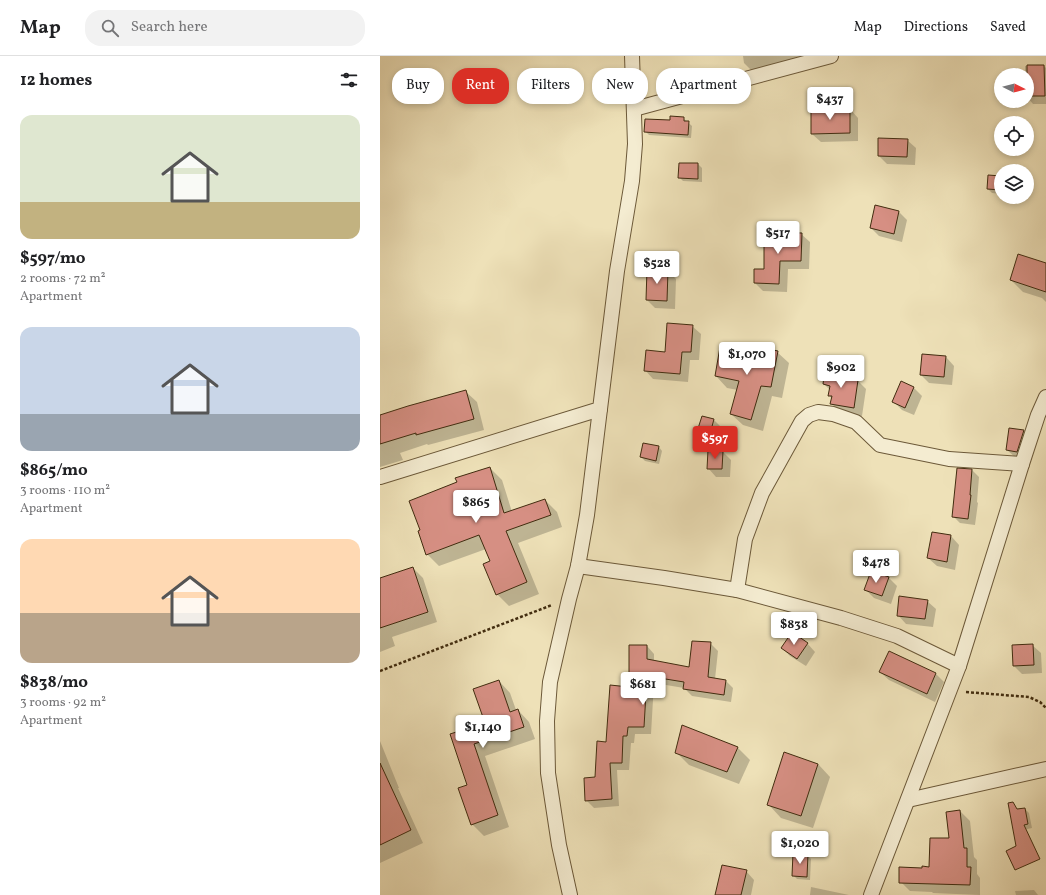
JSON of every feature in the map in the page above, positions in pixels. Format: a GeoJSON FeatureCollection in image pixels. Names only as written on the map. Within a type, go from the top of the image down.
{"type":"FeatureCollection","features":[{"type":"Feature","properties":{"kind":"street"},"geometry":{"type":"LineString","coordinates":[[570,895],[548,772],[547,721],[550,682],[578,566],[587,515],[617,270],[632,181],[635,144],[632,56]]}},
{"type":"Feature","properties":{"kind":"street"},"geometry":{"type":"LineString","coordinates":[[634,109],[831,56]]}},
{"type":"Feature","properties":{"kind":"street"},"geometry":{"type":"LineString","coordinates":[[871,895],[959,666],[1022,464],[1042,415],[1046,397]]}},
{"type":"Feature","properties":{"kind":"street"},"geometry":{"type":"LineString","coordinates":[[380,477],[600,409]]}},
{"type":"Feature","properties":{"kind":"street"},"geometry":{"type":"LineString","coordinates":[[737,590],[745,540],[762,493],[802,421],[809,415],[818,412],[833,414],[856,422],[880,445],[949,459],[1022,464]]}},
{"type":"Feature","properties":{"kind":"street"},"geometry":{"type":"LineString","coordinates":[[578,566],[737,590],[841,618],[897,636],[959,666]]}},
{"type":"Feature","properties":{"kind":"street"},"geometry":{"type":"LineString","coordinates":[[908,800],[1046,768]]}},
{"type":"Feature","properties":{"kind":"path"},"geometry":{"type":"LineString","coordinates":[[380,671],[569,599]]}},
{"type":"Feature","properties":{"kind":"path"},"geometry":{"type":"LineString","coordinates":[[949,691],[1029,696],[1040,702],[1046,708]]}},
{"type":"Feature","properties":{"kind":"building"},"geometry":{"type":"Polygon","coordinates":[[[1027,65],[1044,65],[1045,96],[1034,96],[1034,68],[1027,68],[1027,65]]]}},
{"type":"Feature","properties":{"kind":"building"},"geometry":{"type":"Polygon","coordinates":[[[850,108],[850,133],[811,134],[811,109],[850,108]]]}},
{"type":"Feature","properties":{"kind":"building"},"geometry":{"type":"Polygon","coordinates":[[[670,116],[684,117],[684,121],[689,121],[688,135],[644,132],[645,119],[670,120],[670,116]]]}},
{"type":"Feature","properties":{"kind":"building"},"geometry":{"type":"Polygon","coordinates":[[[878,138],[908,139],[907,157],[878,156],[878,138]]]}},
{"type":"Feature","properties":{"kind":"building"},"geometry":{"type":"Polygon","coordinates":[[[679,163],[698,163],[698,179],[678,178],[679,163]]]}},
{"type":"Feature","properties":{"kind":"building"},"geometry":{"type":"Polygon","coordinates":[[[988,175],[994,175],[994,190],[987,189],[988,175]]]}},
{"type":"Feature","properties":{"kind":"building"},"geometry":{"type":"Polygon","coordinates":[[[875,205],[899,211],[894,234],[870,228],[875,205]]]}},
{"type":"Feature","properties":{"kind":"building"},"geometry":{"type":"Polygon","coordinates":[[[764,232],[802,233],[801,261],[780,261],[779,284],[754,283],[754,269],[764,269],[764,232]]]}},
{"type":"Feature","properties":{"kind":"building"},"geometry":{"type":"Polygon","coordinates":[[[1018,254],[1046,263],[1046,292],[1010,280],[1018,254]]]}},
{"type":"Feature","properties":{"kind":"building"},"geometry":{"type":"Polygon","coordinates":[[[647,269],[668,270],[667,301],[646,300],[647,269]]]}},
{"type":"Feature","properties":{"kind":"building"},"geometry":{"type":"Polygon","coordinates":[[[667,323],[693,325],[691,352],[682,352],[680,374],[644,371],[646,350],[665,352],[667,323]]]}},
{"type":"Feature","properties":{"kind":"building"},"geometry":{"type":"Polygon","coordinates":[[[754,346],[778,351],[771,387],[761,386],[751,420],[730,414],[739,381],[715,376],[720,347],[752,354],[754,346]]]}},
{"type":"Feature","properties":{"kind":"building"},"geometry":{"type":"Polygon","coordinates":[[[922,354],[946,356],[944,377],[920,375],[922,354]]]}},
{"type":"Feature","properties":{"kind":"building"},"geometry":{"type":"Polygon","coordinates":[[[825,369],[845,373],[844,378],[858,380],[854,408],[830,404],[832,396],[828,396],[830,386],[823,384],[825,369]]]}},
{"type":"Feature","properties":{"kind":"building"},"geometry":{"type":"Polygon","coordinates":[[[901,381],[914,387],[905,408],[892,402],[901,381]]]}},
{"type":"Feature","properties":{"kind":"building"},"geometry":{"type":"Polygon","coordinates":[[[466,390],[474,419],[416,435],[416,433],[380,444],[380,415],[466,390]]]}},
{"type":"Feature","properties":{"kind":"building"},"geometry":{"type":"Polygon","coordinates":[[[702,416],[714,419],[707,445],[694,441],[702,416]]]}},
{"type":"Feature","properties":{"kind":"building"},"geometry":{"type":"Polygon","coordinates":[[[1009,428],[1024,430],[1017,452],[1006,450],[1009,428]]]}},
{"type":"Feature","properties":{"kind":"building"},"geometry":{"type":"Polygon","coordinates":[[[643,443],[659,446],[656,461],[640,457],[643,443]]]}},
{"type":"Feature","properties":{"kind":"building"},"geometry":{"type":"Polygon","coordinates":[[[708,450],[723,451],[722,469],[707,469],[708,450]]]}},
{"type":"Feature","properties":{"kind":"building"},"geometry":{"type":"Polygon","coordinates":[[[490,467],[504,513],[545,499],[551,515],[506,531],[527,582],[496,595],[483,564],[490,561],[479,535],[426,555],[418,531],[420,530],[409,501],[457,482],[455,478],[490,467]]]}},
{"type":"Feature","properties":{"kind":"building"},"geometry":{"type":"Polygon","coordinates":[[[957,468],[972,469],[968,519],[952,517],[957,468]]]}},
{"type":"Feature","properties":{"kind":"building"},"geometry":{"type":"Polygon","coordinates":[[[932,532],[951,535],[947,562],[927,558],[932,532]]]}},
{"type":"Feature","properties":{"kind":"building"},"geometry":{"type":"Polygon","coordinates":[[[413,567],[428,612],[380,628],[380,578],[413,567]]]}},
{"type":"Feature","properties":{"kind":"building"},"geometry":{"type":"Polygon","coordinates":[[[871,571],[889,577],[882,596],[864,590],[871,571]]]}},
{"type":"Feature","properties":{"kind":"building"},"geometry":{"type":"Polygon","coordinates":[[[899,596],[928,600],[925,619],[897,616],[899,596]]]}},
{"type":"Feature","properties":{"kind":"building"},"geometry":{"type":"Polygon","coordinates":[[[792,632],[808,643],[797,659],[781,648],[792,632]]]}},
{"type":"Feature","properties":{"kind":"building"},"geometry":{"type":"Polygon","coordinates":[[[692,641],[711,642],[708,677],[726,680],[724,695],[683,689],[684,682],[647,676],[644,727],[628,727],[627,736],[623,736],[622,763],[610,763],[612,799],[585,801],[584,778],[595,777],[597,741],[606,742],[610,685],[629,687],[629,645],[647,645],[647,659],[689,667],[692,641]]]}},
{"type":"Feature","properties":{"kind":"building"},"geometry":{"type":"Polygon","coordinates":[[[1033,644],[1034,665],[1013,666],[1012,645],[1033,644]]]}},
{"type":"Feature","properties":{"kind":"building"},"geometry":{"type":"Polygon","coordinates":[[[889,651],[936,673],[927,694],[879,672],[889,651]]]}},
{"type":"Feature","properties":{"kind":"building"},"geometry":{"type":"Polygon","coordinates":[[[499,680],[510,712],[518,709],[524,727],[474,744],[498,815],[471,825],[458,788],[467,785],[450,734],[485,723],[473,689],[499,680]]]}},
{"type":"Feature","properties":{"kind":"building"},"geometry":{"type":"Polygon","coordinates":[[[682,725],[738,747],[727,772],[675,753],[682,725]]]}},
{"type":"Feature","properties":{"kind":"building"},"geometry":{"type":"Polygon","coordinates":[[[784,752],[818,764],[801,816],[767,805],[784,752]]]}},
{"type":"Feature","properties":{"kind":"building"},"geometry":{"type":"Polygon","coordinates":[[[380,763],[411,830],[380,845],[380,763]]]}},
{"type":"Feature","properties":{"kind":"building"},"geometry":{"type":"Polygon","coordinates":[[[1013,802],[1017,809],[1025,808],[1028,824],[1024,825],[1040,859],[1015,870],[1006,851],[1016,846],[1008,803],[1013,802]]]}},
{"type":"Feature","properties":{"kind":"building"},"geometry":{"type":"Polygon","coordinates":[[[960,810],[964,848],[967,848],[967,867],[971,867],[970,885],[899,883],[899,867],[929,867],[930,838],[949,838],[946,812],[960,810]]]}},
{"type":"Feature","properties":{"kind":"building"},"geometry":{"type":"Polygon","coordinates":[[[793,853],[808,854],[807,877],[792,876],[793,853]]]}},
{"type":"Feature","properties":{"kind":"building"},"geometry":{"type":"Polygon","coordinates":[[[722,865],[747,870],[741,895],[715,895],[722,865]]]}}]}
